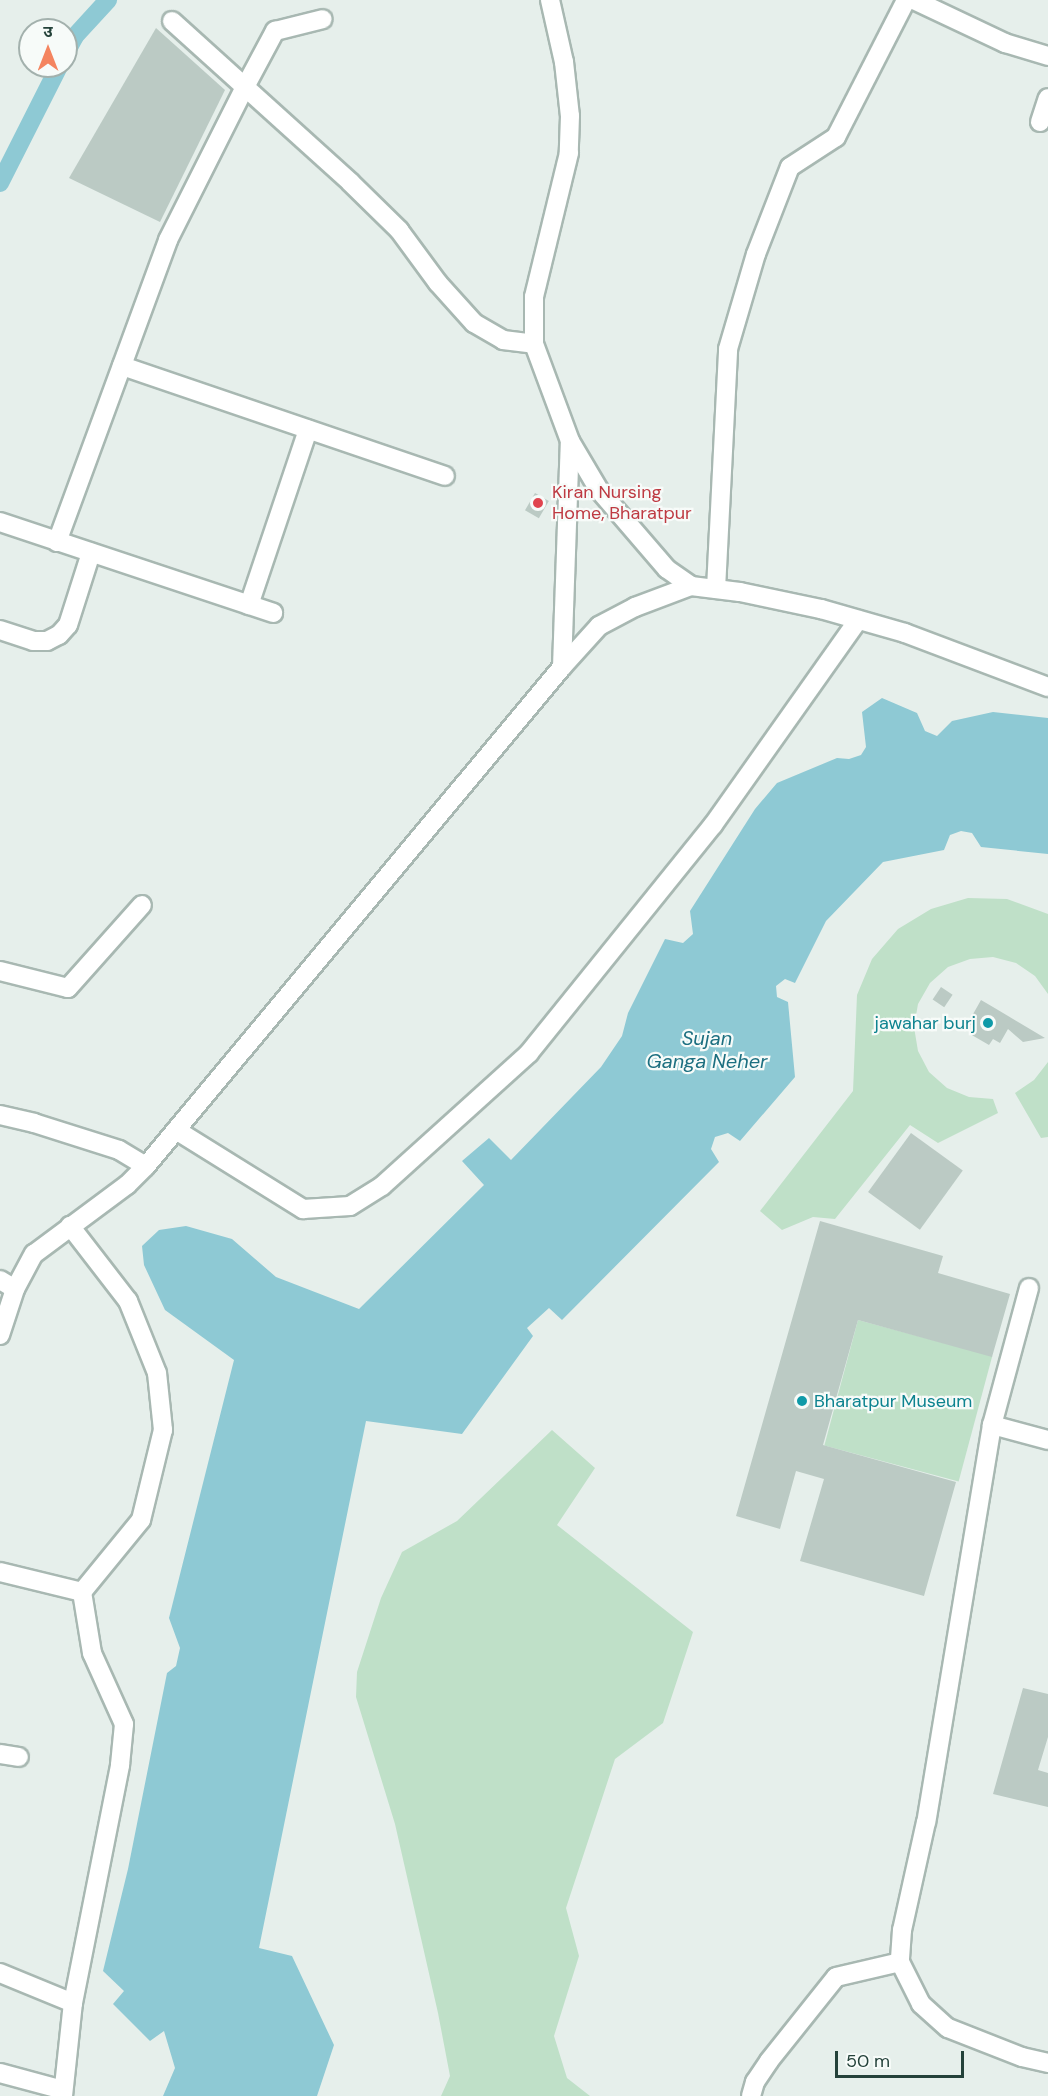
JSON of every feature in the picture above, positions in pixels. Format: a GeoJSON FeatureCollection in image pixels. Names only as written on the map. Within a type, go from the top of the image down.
{"type":"FeatureCollection","features":[{"type":"Feature","properties":{"kind":"street"},"geometry":{"type":"LineString","coordinates":[[550,0],[564,62],[570,116],[569,144],[562,187],[543,253],[534,297],[534,344],[570,441],[599,490],[668,569],[691,586]]}},
{"type":"Feature","properties":{"kind":"street"},"geometry":{"type":"LineString","coordinates":[[716,589],[728,349],[756,254],[790,167],[837,137],[906,0]]}},
{"type":"Feature","properties":{"kind":"street"},"geometry":{"type":"LineString","coordinates":[[914,0],[1005,43],[1048,56]]}},
{"type":"Feature","properties":{"kind":"street"},"geometry":{"type":"LineString","coordinates":[[57,542],[168,240],[245,87],[275,31],[323,19]]}},
{"type":"Feature","properties":{"kind":"street"},"geometry":{"type":"LineString","coordinates":[[172,21],[399,230],[438,283],[474,323],[503,340],[534,344]]}},
{"type":"Feature","properties":{"kind":"street"},"geometry":{"type":"LineString","coordinates":[[1040,122],[1048,98]]}},
{"type":"Feature","properties":{"kind":"street"},"geometry":{"type":"LineString","coordinates":[[122,366],[445,476]]}},
{"type":"Feature","properties":{"kind":"street"},"geometry":{"type":"LineString","coordinates":[[249,606],[309,429]]}},
{"type":"Feature","properties":{"kind":"street"},"geometry":{"type":"LineString","coordinates":[[562,666],[570,441]]}},
{"type":"Feature","properties":{"kind":"street"},"geometry":{"type":"LineString","coordinates":[[0,522],[273,613]]}},
{"type":"Feature","properties":{"kind":"street"},"geometry":{"type":"LineString","coordinates":[[0,630],[33,640],[47,640],[59,635],[68,625],[90,553]]}},
{"type":"Feature","properties":{"kind":"street"},"geometry":{"type":"LineString","coordinates":[[0,1335],[8,1284],[34,1254],[127,1185],[146,1166],[562,666],[599,626],[635,607],[691,586],[716,589],[821,609],[905,633],[1048,687]]}},
{"type":"Feature","properties":{"kind":"street"},"geometry":{"type":"LineString","coordinates":[[176,1130],[303,1209],[350,1206],[382,1186],[529,1053],[713,825],[858,620]]}},
{"type":"Feature","properties":{"kind":"street"},"geometry":{"type":"LineString","coordinates":[[0,971],[68,988],[142,905]]}},
{"type":"Feature","properties":{"kind":"street"},"geometry":{"type":"LineString","coordinates":[[0,1115],[34,1123],[119,1150],[146,1166]]}},
{"type":"Feature","properties":{"kind":"street"},"geometry":{"type":"LineString","coordinates":[[0,2073],[63,2093],[73,2004],[120,1765],[124,1724],[92,1653],[82,1592],[141,1520],[163,1430],[157,1374],[128,1301],[70,1226]]}},
{"type":"Feature","properties":{"kind":"street"},"geometry":{"type":"LineString","coordinates":[[1029,1288],[992,1425],[927,1822],[902,1930],[900,1962],[921,2004],[948,2028],[1022,2057],[1048,2063]]}},
{"type":"Feature","properties":{"kind":"street"},"geometry":{"type":"LineString","coordinates":[[992,1425],[1048,1440]]}},
{"type":"Feature","properties":{"kind":"street"},"geometry":{"type":"LineString","coordinates":[[0,1572],[82,1592]]}},
{"type":"Feature","properties":{"kind":"street"},"geometry":{"type":"LineString","coordinates":[[0,1754],[19,1757]]}},
{"type":"Feature","properties":{"kind":"street"},"geometry":{"type":"LineString","coordinates":[[751,2096],[755,2082],[770,2061],[836,1977],[900,1962]]}},
{"type":"Feature","properties":{"kind":"street"},"geometry":{"type":"LineString","coordinates":[[0,1973],[73,2004]]}},
{"type":"Feature","properties":{"kind":"green space"},"geometry":{"type":"Polygon","coordinates":[[[968,898],[1007,899],[1048,914],[1048,994],[1035,976],[1016,963],[993,957],[970,959],[948,967],[930,983],[918,1004],[914,1027],[918,1051],[929,1072],[947,1088],[969,1097],[993,1099],[998,1113],[938,1143],[910,1125],[835,1219],[813,1217],[782,1230],[760,1211],[853,1091],[857,995],[872,959],[898,929],[931,909],[968,898]]]}},
{"type":"Feature","properties":{"kind":"green space"},"geometry":{"type":"Polygon","coordinates":[[[1048,1062],[1048,1137],[1041,1138],[1015,1093],[1034,1080],[1048,1062]]]}},
{"type":"Feature","properties":{"kind":"green space"},"geometry":{"type":"Polygon","coordinates":[[[858,1320],[992,1356],[959,1482],[824,1446],[858,1320]]]}},
{"type":"Feature","properties":{"kind":"green space"},"geometry":{"type":"Polygon","coordinates":[[[552,1430],[595,1468],[557,1525],[693,1632],[663,1723],[615,1759],[566,1908],[579,1956],[554,2036],[567,2078],[590,2096],[441,2096],[450,2076],[438,2013],[395,1824],[356,1697],[357,1672],[381,1598],[402,1552],[457,1521],[552,1430]]]}},
{"type":"Feature","properties":{"kind":"water","name":"Sujan Ganga Neher"},"geometry":{"type":"Polygon","coordinates":[[[882,698],[917,713],[925,731],[937,736],[952,721],[993,712],[1048,718],[1048,854],[981,847],[972,833],[961,831],[950,835],[944,850],[883,862],[826,921],[795,983],[785,979],[776,986],[777,997],[788,1002],[795,1077],[740,1141],[728,1133],[715,1137],[711,1149],[719,1162],[562,1320],[549,1308],[527,1328],[533,1336],[462,1434],[366,1421],[259,1948],[292,1956],[334,2045],[317,2096],[163,2096],[175,2068],[164,2031],[150,2041],[113,2004],[124,1991],[103,1971],[128,1869],[167,1673],[176,1666],[180,1648],[169,1618],[234,1360],[165,1310],[144,1265],[142,1246],[159,1230],[186,1226],[232,1239],[276,1277],[359,1309],[484,1185],[462,1161],[489,1138],[511,1160],[601,1067],[622,1036],[628,1013],[665,939],[683,943],[693,934],[690,911],[755,809],[777,783],[837,758],[849,759],[861,755],[866,747],[862,712],[882,698]]]}},
{"type":"Feature","properties":{"kind":"building"},"geometry":{"type":"Polygon","coordinates":[[[156,28],[225,90],[160,222],[69,178],[156,28]]]}},
{"type":"Feature","properties":{"kind":"building"},"geometry":{"type":"Polygon","coordinates":[[[535,493],[549,501],[539,518],[525,510],[535,493]]]}},
{"type":"Feature","properties":{"kind":"building"},"geometry":{"type":"Polygon","coordinates":[[[941,987],[953,995],[944,1007],[933,999],[941,987]]]}},
{"type":"Feature","properties":{"kind":"building"},"geometry":{"type":"Polygon","coordinates":[[[981,1000],[1045,1038],[1023,1042],[1008,1029],[1000,1043],[993,1039],[989,1045],[970,1034],[974,1027],[968,1023],[981,1000]]]}},
{"type":"Feature","properties":{"kind":"building"},"geometry":{"type":"Polygon","coordinates":[[[911,1133],[963,1171],[920,1230],[868,1192],[911,1133]]]}},
{"type":"Feature","properties":{"kind":"building","name":"Bharatpur Museum"},"geometry":{"type":"Polygon","coordinates":[[[820,1221],[943,1256],[938,1273],[1010,1294],[992,1357],[858,1320],[823,1445],[956,1482],[924,1596],[800,1561],[824,1479],[796,1471],[780,1529],[736,1516],[820,1221]]]}},
{"type":"Feature","properties":{"kind":"building"},"geometry":{"type":"Polygon","coordinates":[[[1023,1688],[1048,1694],[1048,1737],[1038,1770],[1048,1773],[1048,1807],[993,1794],[1023,1688]]]}},
{"type":"Feature","properties":{"kind":"waterway"},"geometry":{"type":"LineString","coordinates":[[78,33],[108,0]]}},
{"type":"Feature","properties":{"kind":"waterway"},"geometry":{"type":"LineString","coordinates":[[0,183],[53,78]]}},
{"type":"Feature","properties":{"kind":"place","name":"Kiran Nursing Home, Bharatpur"},"geometry":{"type":"Point","coordinates":[538,503]}},
{"type":"Feature","properties":{"kind":"place","name":"jawahar burj"},"geometry":{"type":"Point","coordinates":[988,1023]}},
{"type":"Feature","properties":{"kind":"place","name":"Bharatpur Museum"},"geometry":{"type":"Point","coordinates":[802,1401]}}]}
